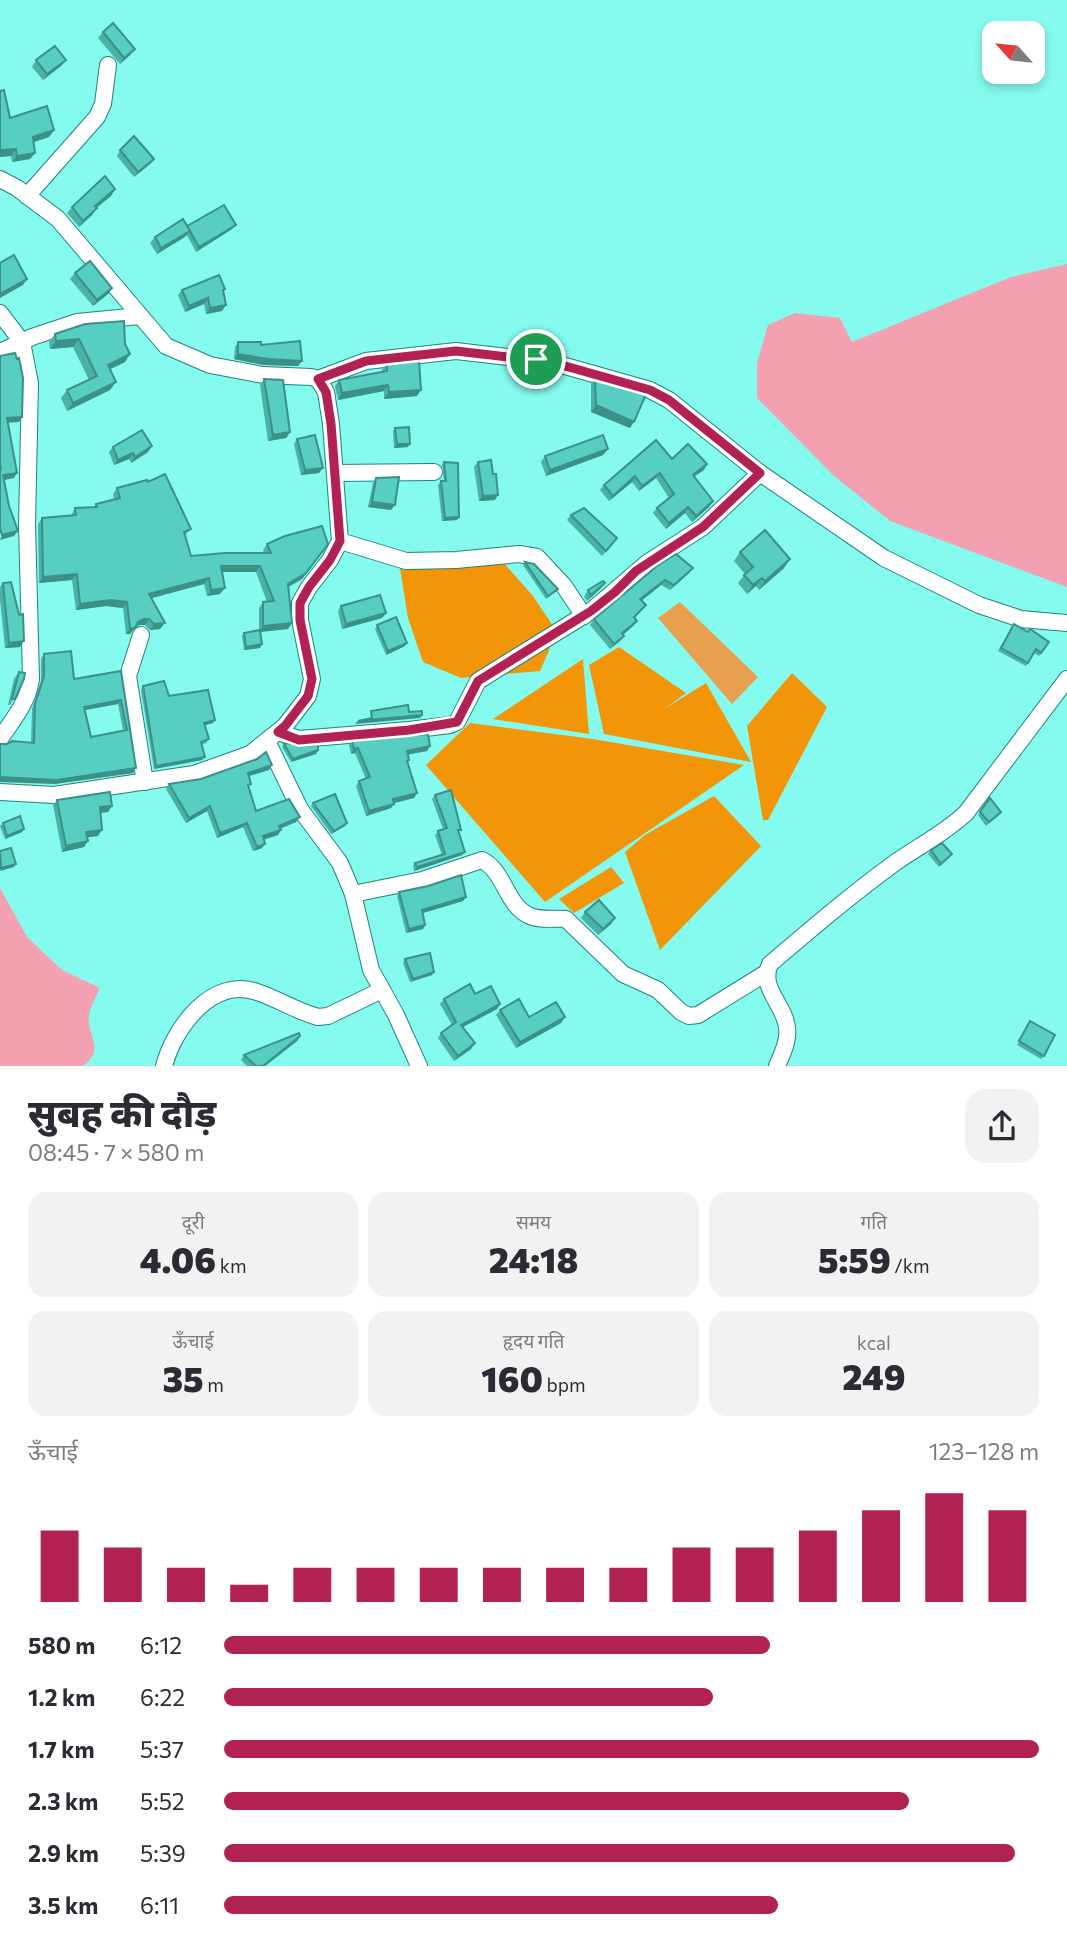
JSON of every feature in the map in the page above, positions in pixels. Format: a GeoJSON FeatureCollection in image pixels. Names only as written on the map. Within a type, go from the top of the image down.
{"type":"FeatureCollection","features":[{"type":"Feature","properties":{"kind":"street"},"geometry":{"type":"LineString","coordinates":[[27,196],[97,117],[105,97],[108,65]]}},
{"type":"Feature","properties":{"kind":"street"},"geometry":{"type":"LineString","coordinates":[[0,179],[58,219],[166,346],[210,365],[263,375],[318,379],[366,361],[456,351],[551,362],[608,376],[660,394],[760,473],[871,551],[965,600],[1021,618],[1067,623]]}},
{"type":"Feature","properties":{"kind":"street"},"geometry":{"type":"LineString","coordinates":[[0,313],[22,342],[30,383],[27,524],[31,680],[23,706],[0,739]]}},
{"type":"Feature","properties":{"kind":"street"},"geometry":{"type":"LineString","coordinates":[[0,352],[77,322],[140,316]]}},
{"type":"Feature","properties":{"kind":"street"},"geometry":{"type":"LineString","coordinates":[[0,792],[54,795],[194,774],[250,754],[285,726],[308,696],[312,679],[300,620],[300,603],[340,541],[326,392],[318,379]]}},
{"type":"Feature","properties":{"kind":"street"},"geometry":{"type":"LineString","coordinates":[[335,473],[434,472]]}},
{"type":"Feature","properties":{"kind":"street"},"geometry":{"type":"LineString","coordinates":[[272,736],[299,740],[450,725],[457,722],[478,681],[584,616],[647,563],[703,527],[760,473]]}},
{"type":"Feature","properties":{"kind":"street"},"geometry":{"type":"LineString","coordinates":[[340,541],[406,561],[519,554],[537,557],[564,586],[584,616]]}},
{"type":"Feature","properties":{"kind":"street"},"geometry":{"type":"LineString","coordinates":[[141,635],[128,676],[145,782]]}},
{"type":"Feature","properties":{"kind":"street"},"geometry":{"type":"LineString","coordinates":[[353,894],[422,880],[482,860],[491,867],[522,911],[538,918],[566,919],[623,974],[658,990],[681,1012],[689,1016],[698,1015],[766,972],[770,964],[828,914],[896,862],[956,824],[1067,679]]}},
{"type":"Feature","properties":{"kind":"street"},"geometry":{"type":"LineString","coordinates":[[272,736],[300,809],[340,863],[353,894],[366,958],[419,1066]]}},
{"type":"Feature","properties":{"kind":"street"},"geometry":{"type":"LineString","coordinates":[[766,972],[767,982],[788,1029],[786,1044],[777,1066]]}},
{"type":"Feature","properties":{"kind":"street"},"geometry":{"type":"LineString","coordinates":[[164,1066],[167,1054],[193,1013],[206,999],[229,990],[256,991],[318,1017],[328,1016],[382,990]]}},
{"type":"Feature","properties":{"kind":"shaded area"},"geometry":{"type":"Polygon","coordinates":[[[1067,264],[1067,587],[890,521],[833,475],[757,398],[757,363],[768,325],[795,313],[840,318],[852,342],[1011,277],[1067,264]]]}},
{"type":"Feature","properties":{"kind":"shaded area"},"geometry":{"type":"Polygon","coordinates":[[[502,561],[533,596],[557,632],[540,671],[461,678],[423,662],[408,618],[400,568],[502,561]]]}},
{"type":"Feature","properties":{"kind":"shaded area"},"geometry":{"type":"Polygon","coordinates":[[[680,602],[758,677],[732,704],[658,618],[680,602]]]}},
{"type":"Feature","properties":{"kind":"shaded area"},"geometry":{"type":"Polygon","coordinates":[[[619,647],[686,693],[664,709],[706,683],[751,762],[604,734],[589,665],[619,647]]]}},
{"type":"Feature","properties":{"kind":"shaded area"},"geometry":{"type":"Polygon","coordinates":[[[583,659],[589,734],[493,719],[583,659]]]}},
{"type":"Feature","properties":{"kind":"shaded area"},"geometry":{"type":"Polygon","coordinates":[[[792,673],[827,707],[768,820],[763,820],[747,726],[792,673]]]}},
{"type":"Feature","properties":{"kind":"shaded area"},"geometry":{"type":"Polygon","coordinates":[[[470,723],[593,739],[744,765],[545,902],[426,765],[470,723]]]}},
{"type":"Feature","properties":{"kind":"shaded area"},"geometry":{"type":"Polygon","coordinates":[[[714,796],[761,846],[660,950],[625,852],[645,835],[714,796]]]}},
{"type":"Feature","properties":{"kind":"shaded area"},"geometry":{"type":"Polygon","coordinates":[[[611,867],[624,883],[574,913],[559,899],[611,867]]]}},
{"type":"Feature","properties":{"kind":"shaded area"},"geometry":{"type":"Polygon","coordinates":[[[0,888],[27,937],[62,970],[100,988],[89,1014],[94,1054],[83,1066],[0,1066],[0,888]]]}},
{"type":"Feature","properties":{"kind":"building"},"geometry":{"type":"Polygon","coordinates":[[[113,23],[135,49],[124,58],[103,32],[113,23]]]}},
{"type":"Feature","properties":{"kind":"building"},"geometry":{"type":"Polygon","coordinates":[[[55,46],[66,60],[47,74],[36,60],[55,46]]]}},
{"type":"Feature","properties":{"kind":"building"},"geometry":{"type":"Polygon","coordinates":[[[4,90],[10,118],[47,106],[54,130],[33,137],[35,153],[17,156],[16,149],[0,150],[0,91],[4,90]]]}},
{"type":"Feature","properties":{"kind":"building"},"geometry":{"type":"Polygon","coordinates":[[[134,136],[154,159],[138,172],[120,150],[134,136]]]}},
{"type":"Feature","properties":{"kind":"building"},"geometry":{"type":"Polygon","coordinates":[[[105,176],[115,189],[95,206],[97,208],[83,221],[72,207],[105,176]]]}},
{"type":"Feature","properties":{"kind":"building"},"geometry":{"type":"Polygon","coordinates":[[[224,205],[236,225],[199,247],[187,226],[224,205]]]}},
{"type":"Feature","properties":{"kind":"building"},"geometry":{"type":"Polygon","coordinates":[[[183,219],[190,231],[161,248],[155,237],[183,219]]]}},
{"type":"Feature","properties":{"kind":"building"},"geometry":{"type":"Polygon","coordinates":[[[14,255],[27,279],[0,294],[0,263],[14,255]]]}},
{"type":"Feature","properties":{"kind":"building"},"geometry":{"type":"Polygon","coordinates":[[[90,261],[112,288],[97,300],[75,273],[90,261]]]}},
{"type":"Feature","properties":{"kind":"building"},"geometry":{"type":"Polygon","coordinates":[[[219,275],[225,289],[226,305],[210,308],[208,298],[189,306],[182,290],[219,275]]]}},
{"type":"Feature","properties":{"kind":"building"},"geometry":{"type":"Polygon","coordinates":[[[124,321],[125,344],[130,354],[108,365],[116,382],[73,403],[67,390],[97,376],[79,339],[56,341],[55,334],[85,324],[124,321]]]}},
{"type":"Feature","properties":{"kind":"building"},"geometry":{"type":"Polygon","coordinates":[[[300,341],[302,361],[238,354],[238,342],[261,342],[261,345],[300,341]]]}},
{"type":"Feature","properties":{"kind":"building"},"geometry":{"type":"Polygon","coordinates":[[[15,353],[17,359],[19,358],[23,378],[22,417],[7,418],[17,473],[3,475],[9,506],[18,531],[2,535],[0,356],[15,353]]]}},
{"type":"Feature","properties":{"kind":"building"},"geometry":{"type":"Polygon","coordinates":[[[419,360],[421,390],[389,392],[388,385],[342,393],[339,380],[387,371],[387,363],[419,360]]]}},
{"type":"Feature","properties":{"kind":"building"},"geometry":{"type":"Polygon","coordinates":[[[595,378],[647,392],[634,422],[596,405],[595,378]]]}},
{"type":"Feature","properties":{"kind":"building"},"geometry":{"type":"Polygon","coordinates":[[[264,379],[283,380],[290,432],[273,435],[264,379]]]}},
{"type":"Feature","properties":{"kind":"building"},"geometry":{"type":"Polygon","coordinates":[[[409,427],[410,444],[397,444],[395,428],[409,427]]]}},
{"type":"Feature","properties":{"kind":"building"},"geometry":{"type":"Polygon","coordinates":[[[142,430],[152,446],[135,457],[133,453],[118,460],[113,447],[142,430]]]}},
{"type":"Feature","properties":{"kind":"building"},"geometry":{"type":"Polygon","coordinates":[[[315,435],[323,468],[305,470],[297,439],[315,435]]]}},
{"type":"Feature","properties":{"kind":"building"},"geometry":{"type":"Polygon","coordinates":[[[603,435],[608,449],[550,470],[545,456],[603,435]]]}},
{"type":"Feature","properties":{"kind":"building"},"geometry":{"type":"Polygon","coordinates":[[[656,440],[672,459],[688,444],[707,464],[693,475],[713,501],[696,516],[688,507],[669,523],[657,508],[674,494],[660,473],[642,486],[635,476],[613,496],[604,485],[656,440]]]}},
{"type":"Feature","properties":{"kind":"building"},"geometry":{"type":"Polygon","coordinates":[[[491,460],[493,474],[496,474],[498,495],[483,496],[478,462],[491,460]]]}},
{"type":"Feature","properties":{"kind":"building"},"geometry":{"type":"Polygon","coordinates":[[[444,462],[458,463],[459,517],[445,518],[441,481],[446,481],[444,462]]]}},
{"type":"Feature","properties":{"kind":"building"},"geometry":{"type":"Polygon","coordinates":[[[165,474],[191,529],[184,532],[191,556],[271,553],[267,544],[322,526],[328,544],[306,573],[288,584],[292,623],[263,626],[263,602],[274,601],[260,566],[221,566],[225,588],[211,590],[209,578],[149,594],[165,623],[154,624],[149,619],[144,619],[138,622],[135,628],[130,628],[127,602],[111,600],[80,604],[77,574],[43,577],[42,518],[76,515],[75,508],[97,507],[96,504],[120,498],[117,488],[147,480],[148,482],[165,474]]]}},
{"type":"Feature","properties":{"kind":"building"},"geometry":{"type":"Polygon","coordinates":[[[399,477],[395,505],[372,502],[376,478],[399,477]]]}},
{"type":"Feature","properties":{"kind":"building"},"geometry":{"type":"Polygon","coordinates":[[[584,508],[617,538],[606,551],[571,515],[584,508]]]}},
{"type":"Feature","properties":{"kind":"building"},"geometry":{"type":"Polygon","coordinates":[[[765,530],[790,559],[765,581],[762,578],[753,585],[744,575],[753,567],[740,552],[765,530]]]}},
{"type":"Feature","properties":{"kind":"building"},"geometry":{"type":"Polygon","coordinates":[[[676,554],[693,568],[674,585],[665,580],[640,599],[646,605],[634,617],[637,621],[622,633],[624,636],[614,644],[594,619],[657,566],[676,554]]]}},
{"type":"Feature","properties":{"kind":"building"},"geometry":{"type":"Polygon","coordinates":[[[525,562],[534,564],[558,589],[548,596],[525,562]]]}},
{"type":"Feature","properties":{"kind":"building"},"geometry":{"type":"Polygon","coordinates":[[[603,581],[605,583],[591,595],[588,590],[603,581]]]}},
{"type":"Feature","properties":{"kind":"building"},"geometry":{"type":"Polygon","coordinates":[[[11,582],[19,615],[23,614],[24,641],[9,643],[3,583],[11,582]]]}},
{"type":"Feature","properties":{"kind":"building"},"geometry":{"type":"Polygon","coordinates":[[[380,595],[386,613],[346,624],[341,606],[380,595]]]}},
{"type":"Feature","properties":{"kind":"building"},"geometry":{"type":"Polygon","coordinates":[[[396,617],[407,643],[388,651],[377,625],[396,617]]]}},
{"type":"Feature","properties":{"kind":"building"},"geometry":{"type":"Polygon","coordinates":[[[1014,624],[1028,632],[1030,629],[1049,642],[1041,653],[1036,649],[1028,663],[1001,648],[1014,624]]]}},
{"type":"Feature","properties":{"kind":"building"},"geometry":{"type":"Polygon","coordinates":[[[260,630],[262,644],[246,647],[244,633],[260,630]]]}},
{"type":"Feature","properties":{"kind":"building"},"geometry":{"type":"Polygon","coordinates":[[[71,651],[74,679],[121,671],[136,768],[57,780],[0,777],[0,744],[12,741],[34,743],[35,704],[44,676],[44,654],[71,651]],[[121,700],[84,707],[91,737],[127,730],[121,700]]]}},
{"type":"Feature","properties":{"kind":"building"},"geometry":{"type":"Polygon","coordinates":[[[19,672],[25,673],[24,679],[15,699],[12,699],[19,672]]]}},
{"type":"Feature","properties":{"kind":"building"},"geometry":{"type":"Polygon","coordinates":[[[164,681],[169,696],[208,690],[215,720],[204,723],[209,739],[201,742],[205,757],[156,766],[143,686],[164,681]]]}},
{"type":"Feature","properties":{"kind":"building"},"geometry":{"type":"Polygon","coordinates":[[[408,705],[409,712],[422,711],[422,715],[358,721],[372,718],[371,711],[408,705]]]}},
{"type":"Feature","properties":{"kind":"building"},"geometry":{"type":"Polygon","coordinates":[[[428,734],[430,746],[407,751],[407,761],[417,793],[393,799],[394,804],[369,811],[359,781],[370,777],[358,748],[354,749],[352,741],[428,734]]]}},
{"type":"Feature","properties":{"kind":"building"},"geometry":{"type":"Polygon","coordinates":[[[284,744],[318,745],[318,750],[293,759],[284,744]]]}},
{"type":"Feature","properties":{"kind":"building"},"geometry":{"type":"Polygon","coordinates":[[[266,752],[272,765],[248,773],[251,784],[248,785],[256,811],[289,799],[300,817],[279,826],[281,830],[263,836],[265,844],[257,847],[247,823],[220,833],[210,806],[189,818],[169,784],[201,779],[257,759],[266,752]]]}},
{"type":"Feature","properties":{"kind":"building"},"geometry":{"type":"Polygon","coordinates":[[[451,790],[465,852],[417,867],[415,863],[445,854],[438,831],[447,828],[435,795],[451,790]]]}},
{"type":"Feature","properties":{"kind":"building"},"geometry":{"type":"Polygon","coordinates":[[[110,792],[112,806],[100,807],[102,830],[86,832],[88,841],[66,846],[57,800],[110,792]]]}},
{"type":"Feature","properties":{"kind":"building"},"geometry":{"type":"Polygon","coordinates":[[[335,794],[347,823],[334,831],[313,803],[335,794]]]}},
{"type":"Feature","properties":{"kind":"building"},"geometry":{"type":"Polygon","coordinates":[[[990,798],[1001,812],[989,822],[980,812],[990,798]]]}},
{"type":"Feature","properties":{"kind":"building"},"geometry":{"type":"Polygon","coordinates":[[[20,816],[24,829],[7,836],[3,823],[20,816]]]}},
{"type":"Feature","properties":{"kind":"building"},"geometry":{"type":"Polygon","coordinates":[[[942,843],[952,854],[941,864],[931,850],[942,843]]]}},
{"type":"Feature","properties":{"kind":"building"},"geometry":{"type":"Polygon","coordinates":[[[11,848],[16,864],[1,868],[0,851],[11,848]]]}},
{"type":"Feature","properties":{"kind":"building"},"geometry":{"type":"Polygon","coordinates":[[[461,875],[466,897],[422,910],[425,925],[409,929],[399,892],[461,875]]]}},
{"type":"Feature","properties":{"kind":"building"},"geometry":{"type":"Polygon","coordinates":[[[599,900],[615,918],[603,929],[585,912],[599,900]]]}},
{"type":"Feature","properties":{"kind":"building"},"geometry":{"type":"Polygon","coordinates":[[[430,953],[434,972],[413,979],[405,959],[430,953]]]}},
{"type":"Feature","properties":{"kind":"building"},"geometry":{"type":"Polygon","coordinates":[[[470,984],[475,994],[491,986],[500,1004],[461,1025],[475,1043],[458,1056],[441,1033],[456,1022],[444,999],[470,984]]]}},
{"type":"Feature","properties":{"kind":"building"},"geometry":{"type":"Polygon","coordinates":[[[519,999],[529,1017],[556,1002],[565,1017],[520,1042],[500,1010],[519,999]]]}},
{"type":"Feature","properties":{"kind":"building"},"geometry":{"type":"Polygon","coordinates":[[[1030,1021],[1055,1035],[1044,1056],[1019,1041],[1030,1021]]]}},
{"type":"Feature","properties":{"kind":"building"},"geometry":{"type":"Polygon","coordinates":[[[299,1033],[300,1036],[263,1066],[256,1066],[244,1055],[299,1033]]]}},
{"type":"Feature","properties":{"kind":"route"},"geometry":{"type":"LineString","coordinates":[[442,352],[536,359],[608,376],[660,394],[760,473],[703,527],[636,571],[591,611],[478,681],[457,722],[409,730],[299,740],[278,732],[308,696],[312,679],[300,620],[300,603],[340,541],[331,424],[324,385],[318,379],[366,361],[442,352]]}}]}
